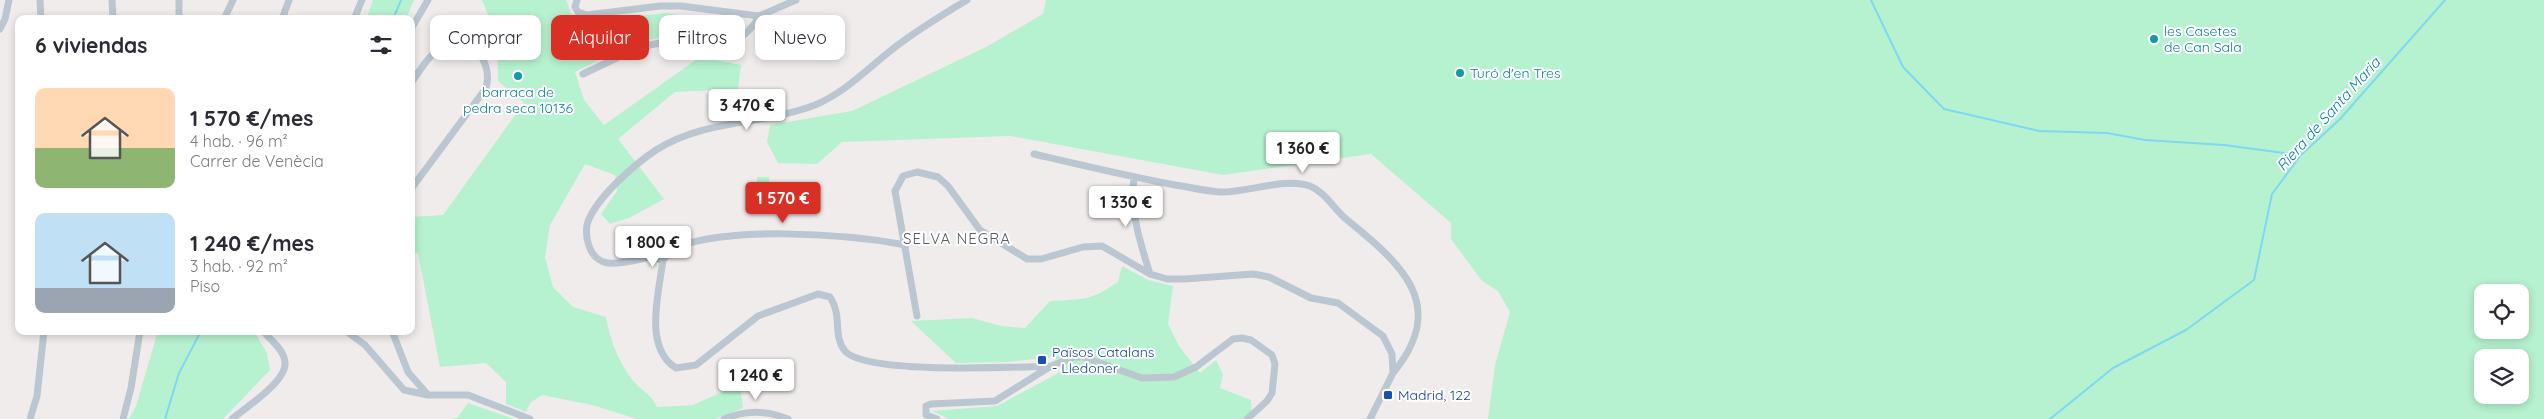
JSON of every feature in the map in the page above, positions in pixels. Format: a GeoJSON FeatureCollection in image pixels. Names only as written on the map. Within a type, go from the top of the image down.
{"type":"FeatureCollection","features":[{"type":"Feature","properties":{"kind":"street"},"geometry":{"type":"LineString","coordinates":[[0,30],[5,19],[9,0]]}},
{"type":"Feature","properties":{"kind":"street"},"geometry":{"type":"LineString","coordinates":[[40,0],[41,15]]}},
{"type":"Feature","properties":{"kind":"street"},"geometry":{"type":"LineString","coordinates":[[112,0],[113,15]]}},
{"type":"Feature","properties":{"kind":"street"},"geometry":{"type":"LineString","coordinates":[[179,0],[179,15]]}},
{"type":"Feature","properties":{"kind":"street"},"geometry":{"type":"LineString","coordinates":[[226,15],[233,0]]}},
{"type":"Feature","properties":{"kind":"street"},"geometry":{"type":"LineString","coordinates":[[283,15],[289,0]]}},
{"type":"Feature","properties":{"kind":"street"},"geometry":{"type":"LineString","coordinates":[[356,15],[362,0]]}},
{"type":"Feature","properties":{"kind":"street"},"geometry":{"type":"LineString","coordinates":[[415,22],[428,0]]}},
{"type":"Feature","properties":{"kind":"street"},"geometry":{"type":"LineString","coordinates":[[577,0],[575,7],[578,12],[587,15],[660,6],[681,6],[755,15]]}},
{"type":"Feature","properties":{"kind":"street"},"geometry":{"type":"LineString","coordinates":[[761,15],[796,0]]}},
{"type":"Feature","properties":{"kind":"street"},"geometry":{"type":"LineString","coordinates":[[660,258],[608,263],[592,254],[586,232],[589,218],[599,204],[646,157],[666,144],[697,131],[732,122],[781,115],[822,102],[852,84],[917,31],[967,0]]}},
{"type":"Feature","properties":{"kind":"street"},"geometry":{"type":"LineString","coordinates":[[583,74],[640,47],[669,41],[733,41],[742,38],[755,24]]}},
{"type":"Feature","properties":{"kind":"street"},"geometry":{"type":"LineString","coordinates":[[415,78],[440,47],[455,42],[469,44],[474,48],[486,65],[488,78],[486,88],[415,184]]}},
{"type":"Feature","properties":{"kind":"street"},"geometry":{"type":"LineString","coordinates":[[1034,154],[1134,178],[1218,192],[1297,184],[1311,187],[1322,194],[1345,218],[1368,235],[1385,253],[1404,274],[1418,298],[1416,336],[1393,373],[1370,419]]}},
{"type":"Feature","properties":{"kind":"street"},"geometry":{"type":"LineString","coordinates":[[917,316],[896,190],[903,176],[917,172],[938,177],[948,186],[980,230],[1019,256],[1027,259],[1041,259],[1083,247],[1102,246],[1150,274],[1167,278],[1186,279],[1253,274],[1269,277],[1311,298],[1338,302],[1383,336],[1392,354],[1393,373]]}},
{"type":"Feature","properties":{"kind":"street"},"geometry":{"type":"LineString","coordinates":[[1134,178],[1132,196],[1134,214],[1150,274]]}},
{"type":"Feature","properties":{"kind":"street"},"geometry":{"type":"LineString","coordinates":[[906,245],[868,238],[746,234],[686,243],[666,252],[659,250],[656,334],[662,354],[669,364],[676,368],[696,365],[758,316],[818,294],[830,297],[837,307],[839,341],[847,352],[862,360],[899,365],[970,368],[1051,366]]}},
{"type":"Feature","properties":{"kind":"street"},"geometry":{"type":"LineString","coordinates":[[30,419],[37,396],[44,335]]}},
{"type":"Feature","properties":{"kind":"street"},"geometry":{"type":"LineString","coordinates":[[123,419],[134,374],[139,335]]}},
{"type":"Feature","properties":{"kind":"street"},"geometry":{"type":"LineString","coordinates":[[232,419],[269,389],[283,373],[286,363],[281,351],[267,335]]}},
{"type":"Feature","properties":{"kind":"street"},"geometry":{"type":"LineString","coordinates":[[351,335],[365,345],[404,390],[428,395],[468,395],[530,419]]}},
{"type":"Feature","properties":{"kind":"street"},"geometry":{"type":"LineString","coordinates":[[394,335],[408,372],[428,395]]}},
{"type":"Feature","properties":{"kind":"street"},"geometry":{"type":"LineString","coordinates":[[937,419],[926,415],[926,406],[931,404],[995,401],[1051,366],[1074,357],[1083,357],[1142,378],[1174,377],[1196,367],[1233,339],[1242,338],[1251,340],[1272,355],[1275,364],[1272,393],[1268,401],[1247,419]]}},
{"type":"Feature","properties":{"kind":"street"},"geometry":{"type":"LineString","coordinates":[[724,419],[738,414],[763,411],[788,419]]}},
{"type":"Feature","properties":{"kind":"green space"},"geometry":{"type":"Polygon","coordinates":[[[373,0],[414,0],[408,15],[367,15],[373,0]]]}},
{"type":"Feature","properties":{"kind":"green space"},"geometry":{"type":"Polygon","coordinates":[[[482,0],[566,0],[572,15],[551,15],[551,60],[599,60],[575,72],[584,100],[604,125],[696,60],[715,60],[741,65],[738,89],[675,92],[618,139],[664,199],[629,218],[610,224],[601,214],[617,191],[615,175],[585,164],[550,225],[545,258],[553,287],[573,307],[606,317],[618,357],[634,382],[651,398],[657,407],[693,405],[740,384],[743,408],[715,419],[637,419],[592,405],[542,395],[530,403],[526,412],[506,404],[506,382],[486,363],[440,367],[418,253],[415,253],[415,217],[443,215],[524,103],[498,81],[498,60],[541,60],[541,15],[488,15],[482,0]]]}},
{"type":"Feature","properties":{"kind":"green space"},"geometry":{"type":"Polygon","coordinates":[[[1046,0],[2544,0],[2544,419],[1488,419],[1495,365],[1510,312],[1498,291],[1482,281],[1451,239],[1451,223],[1371,154],[1223,175],[1010,136],[842,142],[817,164],[778,163],[767,142],[770,125],[852,111],[986,47],[1043,14],[1046,0]]]}},
{"type":"Feature","properties":{"kind":"green space"},"geometry":{"type":"Polygon","coordinates":[[[666,13],[678,15],[659,15],[659,38],[649,39],[648,15],[666,13]]]}},
{"type":"Feature","properties":{"kind":"green space"},"geometry":{"type":"Polygon","coordinates":[[[757,177],[769,177],[769,202],[757,202],[757,177]]]}},
{"type":"Feature","properties":{"kind":"green space"},"geometry":{"type":"Polygon","coordinates":[[[1122,266],[1148,280],[1173,286],[1168,324],[1179,346],[1200,373],[1216,360],[1223,374],[1220,388],[1251,400],[1252,419],[949,419],[932,411],[997,406],[1064,370],[1054,357],[1007,362],[956,363],[911,321],[972,318],[1001,326],[1025,328],[1050,301],[1086,298],[1100,293],[1118,282],[1122,266]]]}},
{"type":"Feature","properties":{"kind":"green space"},"geometry":{"type":"Polygon","coordinates":[[[157,335],[256,335],[267,353],[270,370],[223,419],[129,419],[136,406],[157,335]]]}},
{"type":"Feature","properties":{"kind":"green space"},"geometry":{"type":"Polygon","coordinates":[[[468,403],[514,419],[450,419],[457,418],[468,403]]]}},
{"type":"Feature","properties":{"kind":"waterway"},"geometry":{"type":"LineString","coordinates":[[395,15],[401,0]]}},
{"type":"Feature","properties":{"kind":"waterway"},"geometry":{"type":"LineString","coordinates":[[1871,0],[1903,67],[1944,109],[2039,131],[2107,133],[2145,140],[2224,145],[2300,155]]}},
{"type":"Feature","properties":{"kind":"waterway","name":"Riera de Santa Maria"},"geometry":{"type":"LineString","coordinates":[[2050,419],[2113,368],[2186,330],[2254,280],[2272,194],[2301,155],[2340,119],[2445,0]]}},
{"type":"Feature","properties":{"kind":"waterway"},"geometry":{"type":"LineString","coordinates":[[165,419],[179,373],[199,335]]}},
{"type":"Feature","properties":{"kind":"place","name":"les Casetes de Can Sala"},"geometry":{"type":"Point","coordinates":[2154,39]}},
{"type":"Feature","properties":{"kind":"place","name":"Turó d'en Tres"},"geometry":{"type":"Point","coordinates":[1460,73]}},
{"type":"Feature","properties":{"kind":"place","name":"barraca de pedra seca 10136"},"geometry":{"type":"Point","coordinates":[518,76]}},
{"type":"Feature","properties":{"kind":"place","name":"Països Catalans - Lledoner"},"geometry":{"type":"Point","coordinates":[1042,360]}},
{"type":"Feature","properties":{"kind":"place","name":"Madrid, 122"},"geometry":{"type":"Point","coordinates":[1388,395]}},
{"type":"Feature","properties":{"kind":"district","name":"SELVA NEGRA"},"geometry":{"type":"Point","coordinates":[957,238]}}]}
